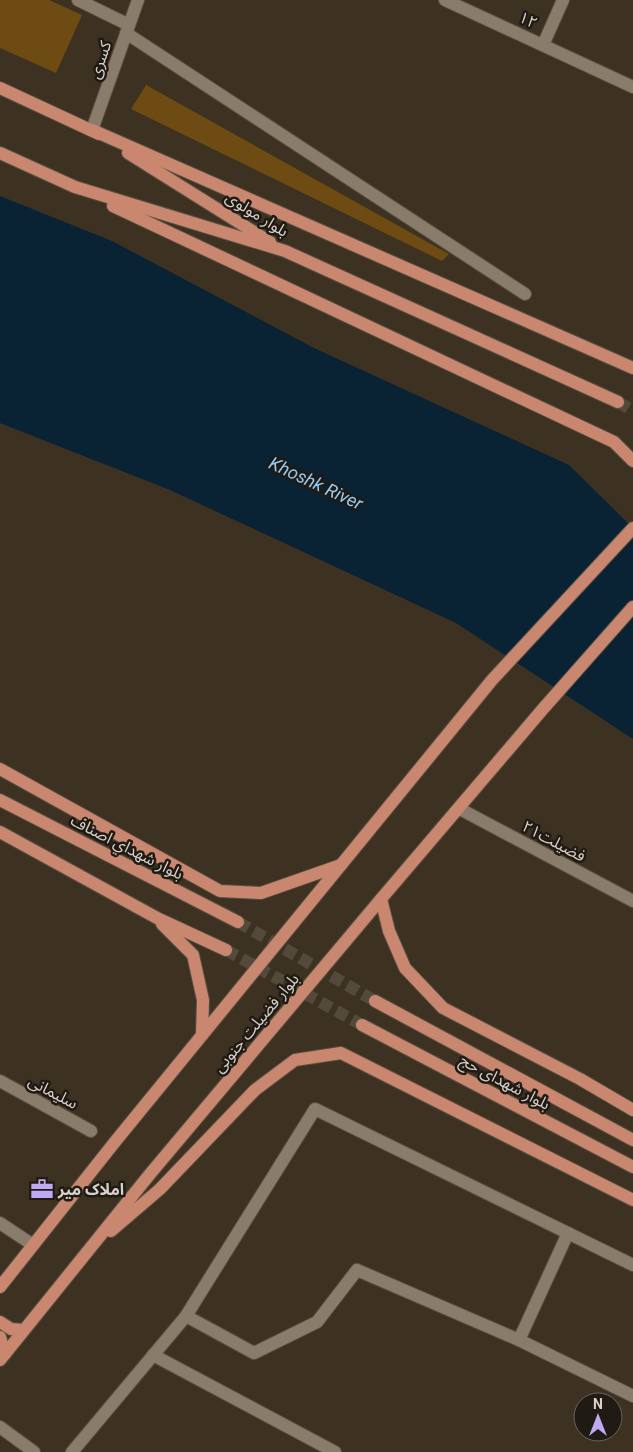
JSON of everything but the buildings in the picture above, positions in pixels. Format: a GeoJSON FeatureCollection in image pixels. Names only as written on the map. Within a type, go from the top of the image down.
{"type":"FeatureCollection","features":[{"type":"Feature","properties":{"kind":"main road","name":"بلوار مولوی"},"geometry":{"type":"LineString","coordinates":[[0,88],[92,130],[285,251]]}},
{"type":"Feature","properties":{"kind":"main road"},"geometry":{"type":"LineString","coordinates":[[92,130],[633,368]]}},
{"type":"Feature","properties":{"kind":"main road","name":"بلوار مولوی"},"geometry":{"type":"LineString","coordinates":[[0,153],[75,187],[285,251]]}},
{"type":"Feature","properties":{"kind":"main road"},"geometry":{"type":"LineString","coordinates":[[75,187],[614,442],[633,461]]}},
{"type":"Feature","properties":{"kind":"main road"},"geometry":{"type":"LineString","coordinates":[[285,251],[618,402]]}},
{"type":"Feature","properties":{"kind":"main road","name":"بلوار فضیلت جنوبی"},"geometry":{"type":"LineString","coordinates":[[0,1287],[202,1035],[492,680],[633,528]]}},
{"type":"Feature","properties":{"kind":"main road","name":"بلوار فضیلت جنوبی"},"geometry":{"type":"LineString","coordinates":[[3,1357],[86,1252],[382,898],[460,809],[542,710],[633,607]]}},
{"type":"Feature","properties":{"kind":"main road"},"geometry":{"type":"LineString","coordinates":[[0,769],[220,891],[261,893],[343,864]]}},
{"type":"Feature","properties":{"kind":"main road","name":"بلوار شهداي اصناف"},"geometry":{"type":"LineString","coordinates":[[0,800],[238,922]]}},
{"type":"Feature","properties":{"kind":"main road"},"geometry":{"type":"LineString","coordinates":[[0,832],[157,918],[226,950]]}},
{"type":"Feature","properties":{"kind":"main road"},"geometry":{"type":"LineString","coordinates":[[382,898],[389,931],[405,968],[443,1008],[580,1079],[633,1110]]}},
{"type":"Feature","properties":{"kind":"main road"},"geometry":{"type":"LineString","coordinates":[[157,918],[193,955],[203,1000],[202,1035]]}},
{"type":"Feature","properties":{"kind":"main road","name":"بلوار شهدای حج"},"geometry":{"type":"LineString","coordinates":[[375,1001],[633,1140]]}},
{"type":"Feature","properties":{"kind":"main road","name":"بلوار شهدای حج"},"geometry":{"type":"LineString","coordinates":[[362,1024],[633,1168]]}},
{"type":"Feature","properties":{"kind":"main road"},"geometry":{"type":"LineString","coordinates":[[86,1252],[160,1188],[255,1090],[295,1060],[341,1053],[633,1200]]}},
{"type":"Feature","properties":{"kind":"main road"},"geometry":{"type":"LineString","coordinates":[[0,1322],[11,1329],[23,1330]]}},
{"type":"Feature","properties":{"kind":"main road"},"geometry":{"type":"LineString","coordinates":[[0,1337],[3,1340],[3,1357]]}},
{"type":"Feature","properties":{"kind":"street"},"geometry":{"type":"LineString","coordinates":[[78,0],[128,29],[525,294]]}},
{"type":"Feature","properties":{"kind":"street","name":"کسری"},"geometry":{"type":"LineString","coordinates":[[92,130],[138,0]]}},
{"type":"Feature","properties":{"kind":"street","name":"۱۲"},"geometry":{"type":"LineString","coordinates":[[445,0],[633,87]]}},
{"type":"Feature","properties":{"kind":"street"},"geometry":{"type":"LineString","coordinates":[[543,45],[563,0]]}},
{"type":"Feature","properties":{"kind":"street","name":"فضیلت۲۱"},"geometry":{"type":"LineString","coordinates":[[460,809],[633,901]]}},
{"type":"Feature","properties":{"kind":"street","name":"سلیمانی"},"geometry":{"type":"LineString","coordinates":[[0,1081],[91,1131]]}},
{"type":"Feature","properties":{"kind":"street"},"geometry":{"type":"LineString","coordinates":[[72,1452],[186,1316],[315,1109],[633,1265]]}},
{"type":"Feature","properties":{"kind":"street"},"geometry":{"type":"LineString","coordinates":[[0,1223],[33,1245]]}},
{"type":"Feature","properties":{"kind":"street"},"geometry":{"type":"LineString","coordinates":[[519,1340],[568,1233]]}},
{"type":"Feature","properties":{"kind":"street"},"geometry":{"type":"LineString","coordinates":[[186,1316],[254,1353],[317,1322],[357,1270],[519,1340],[633,1396]]}},
{"type":"Feature","properties":{"kind":"street"},"geometry":{"type":"LineString","coordinates":[[153,1355],[335,1452]]}},
{"type":"Feature","properties":{"kind":"street"},"geometry":{"type":"LineString","coordinates":[[0,1427],[34,1452]]}},
{"type":"Feature","properties":{"kind":"shaded area"},"geometry":{"type":"Polygon","coordinates":[[[0,0],[49,0],[82,15],[56,73],[0,48],[0,0]]]}},
{"type":"Feature","properties":{"kind":"shaded area"},"geometry":{"type":"Polygon","coordinates":[[[146,85],[449,254],[442,261],[131,109],[146,85]]]}},
{"type":"Feature","properties":{"kind":"water","name":"Khoshk River"},"geometry":{"type":"Polygon","coordinates":[[[0,196],[112,241],[314,348],[569,465],[633,528],[633,739],[456,623],[170,490],[0,423],[0,196]]]}},
{"type":"Feature","properties":{"kind":"tunnel"},"geometry":{"type":"LineString","coordinates":[[618,402],[633,411]]}},
{"type":"Feature","properties":{"kind":"tunnel"},"geometry":{"type":"LineString","coordinates":[[238,922],[375,1001]]}},
{"type":"Feature","properties":{"kind":"tunnel"},"geometry":{"type":"LineString","coordinates":[[226,950],[362,1025]]}},
{"type":"Feature","properties":{"kind":"place","name":"املاک میر"},"geometry":{"type":"Point","coordinates":[42,1189]}}]}
